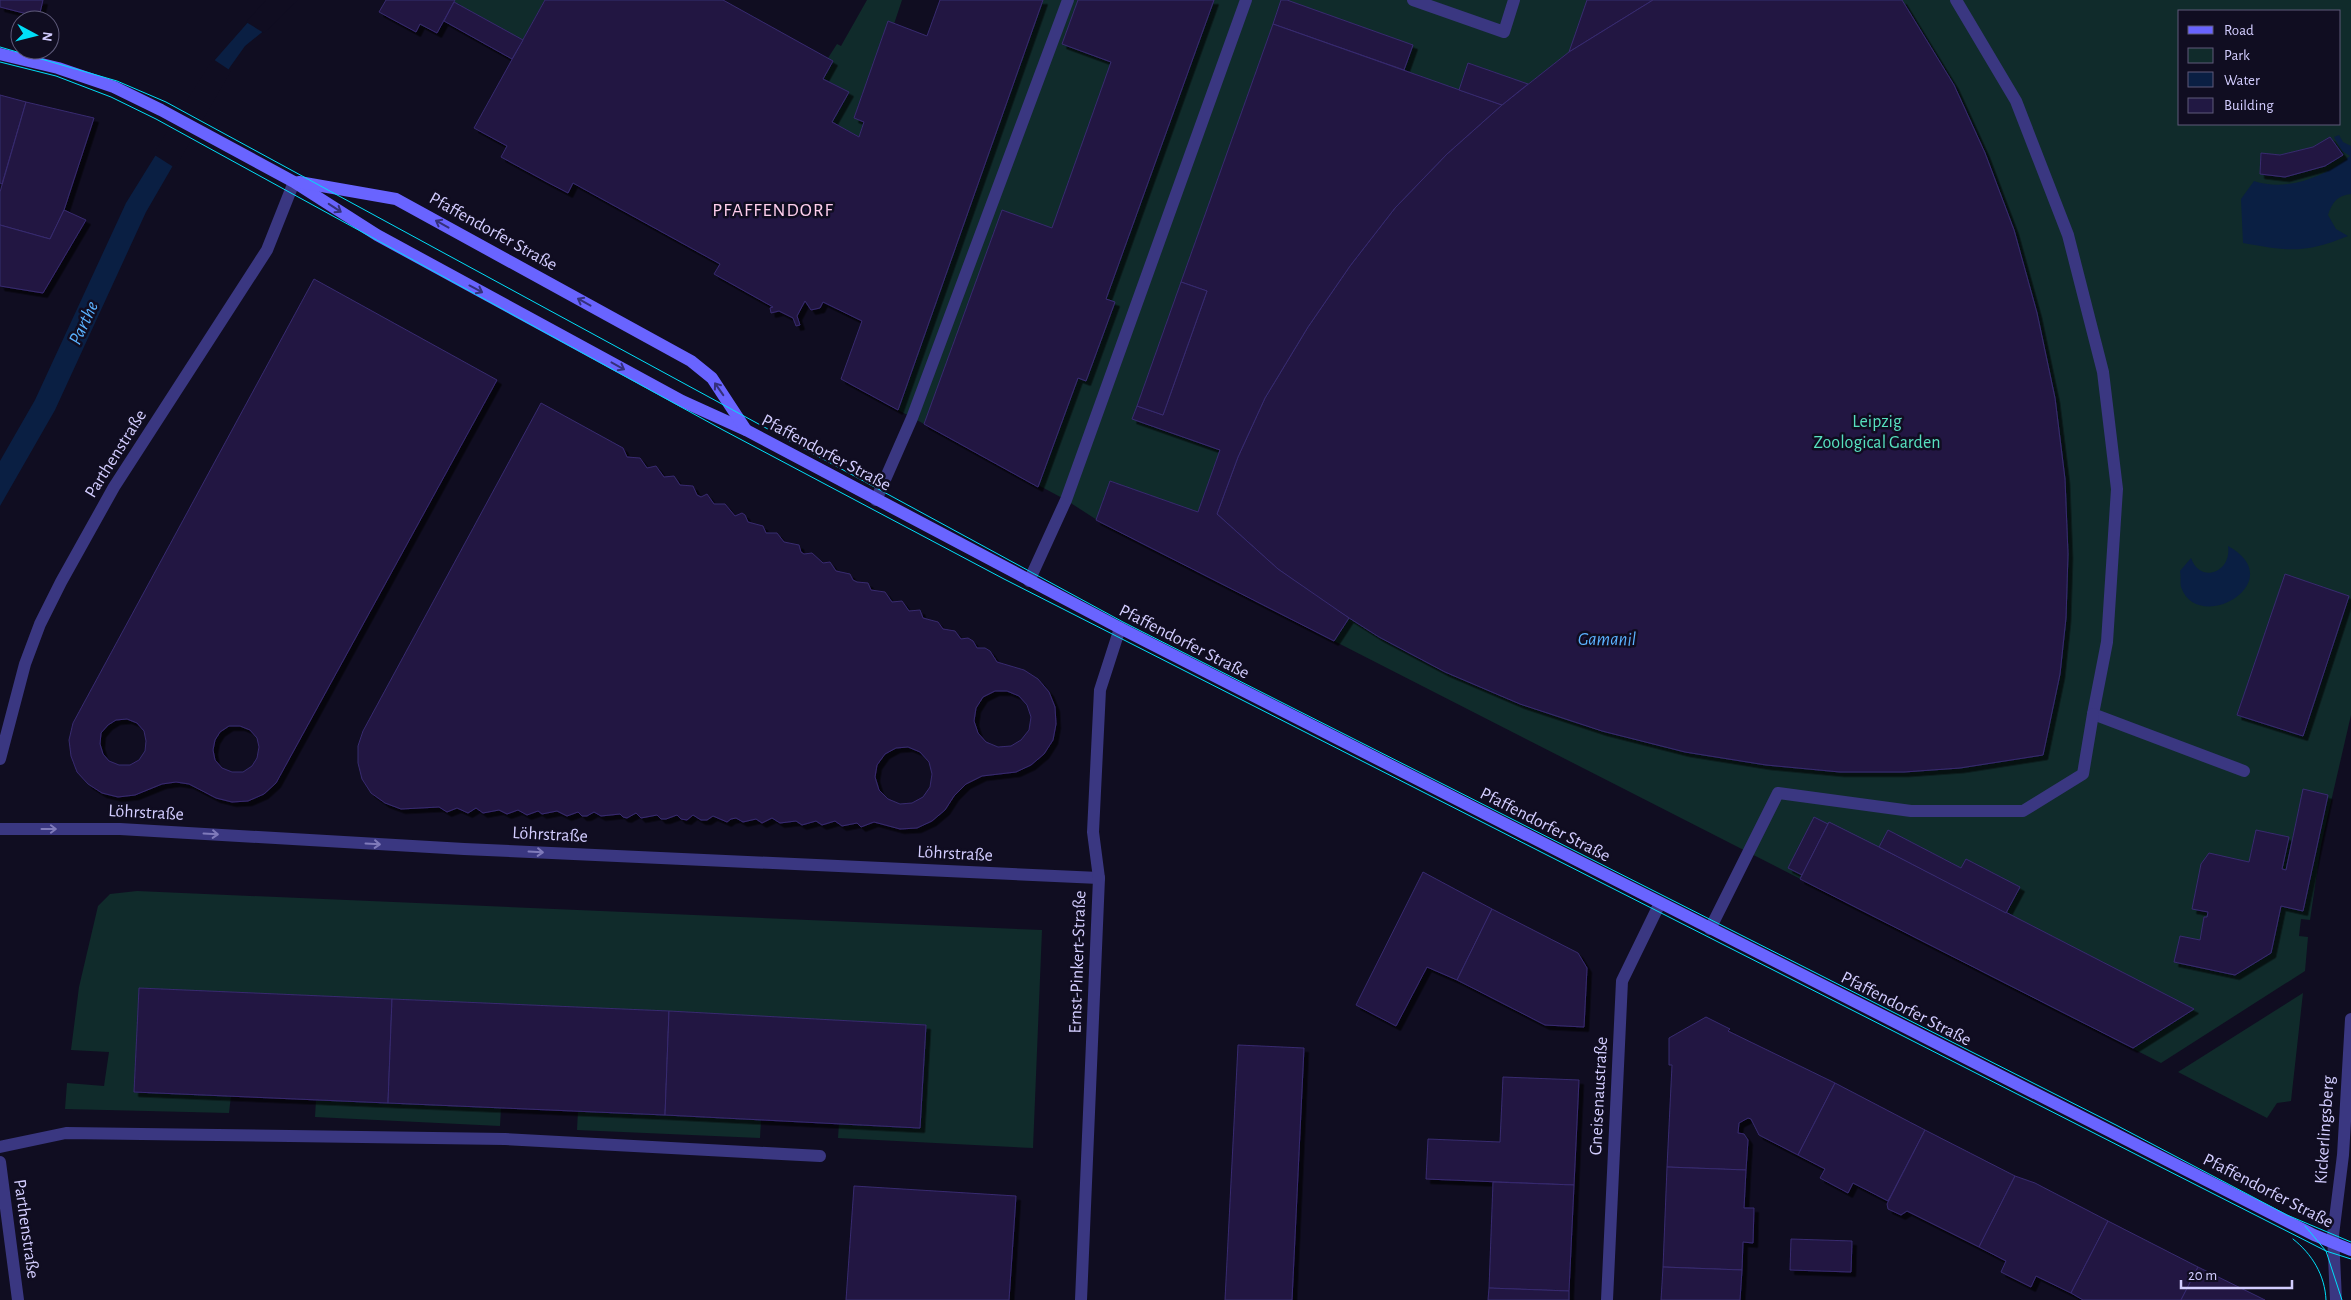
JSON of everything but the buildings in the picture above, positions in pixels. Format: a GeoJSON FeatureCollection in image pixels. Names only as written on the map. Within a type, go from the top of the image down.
{"type":"FeatureCollection","features":[{"type":"Feature","properties":{"kind":"main road","name":"Pfaffendorfer Straße"},"geometry":{"type":"LineString","coordinates":[[0,54],[58,68],[114,88],[161,110],[294,182],[377,236],[682,402],[746,430],[1029,581],[1710,929],[2333,1244],[2351,1250]]}},
{"type":"Feature","properties":{"kind":"main road","name":"Pfaffendorfer Straße"},"geometry":{"type":"LineString","coordinates":[[294,182],[396,199],[450,228],[691,361],[712,378],[746,430]]}},
{"type":"Feature","properties":{"kind":"street"},"geometry":{"type":"LineString","coordinates":[[876,500],[912,418],[1068,0]]}},
{"type":"Feature","properties":{"kind":"street"},"geometry":{"type":"LineString","coordinates":[[1029,581],[1069,491],[1246,0]]}},
{"type":"Feature","properties":{"kind":"street"},"geometry":{"type":"LineString","coordinates":[[1413,0],[1504,32],[1514,0]]}},
{"type":"Feature","properties":{"kind":"street"},"geometry":{"type":"LineString","coordinates":[[1710,929],[1778,793],[1911,811],[2023,811],[2083,774],[2107,642],[2117,490],[2103,372],[2068,235],[2016,101],[1956,0]]}},
{"type":"Feature","properties":{"kind":"street","name":"Parthenstraße"},"geometry":{"type":"LineString","coordinates":[[0,759],[26,664],[40,624],[61,582],[114,487],[267,250],[294,182]]}},
{"type":"Feature","properties":{"kind":"street","name":"Ernst-Pinkert-Straße"},"geometry":{"type":"LineString","coordinates":[[1081,1300],[1099,878],[1093,832],[1100,690],[1120,628]]}},
{"type":"Feature","properties":{"kind":"street"},"geometry":{"type":"LineString","coordinates":[[2094,714],[2244,771]]}},
{"type":"Feature","properties":{"kind":"street","name":"Löhrstraße"},"geometry":{"type":"LineString","coordinates":[[0,828],[120,828],[464,849],[1099,878]]}},
{"type":"Feature","properties":{"kind":"street","name":"Gneisenaustraße"},"geometry":{"type":"LineString","coordinates":[[1607,1300],[1622,981],[1660,903]]}},
{"type":"Feature","properties":{"kind":"street","name":"Kickerlingsberg"},"geometry":{"type":"LineString","coordinates":[[2336,1300],[2333,1244],[2344,1155],[2351,1018]]}},
{"type":"Feature","properties":{"kind":"street"},"geometry":{"type":"LineString","coordinates":[[0,1147],[66,1133],[505,1139],[820,1156]]}},
{"type":"Feature","properties":{"kind":"street","name":"Parthenstraße"},"geometry":{"type":"LineString","coordinates":[[0,1162],[18,1300]]}},
{"type":"Feature","properties":{"kind":"green space"},"geometry":{"type":"Polygon","coordinates":[[[386,0],[545,0],[512,59],[444,21],[437,33],[420,25],[416,32],[379,12],[386,0]]]}},
{"type":"Feature","properties":{"kind":"green space"},"geometry":{"type":"Polygon","coordinates":[[[867,0],[902,0],[894,24],[888,22],[854,118],[864,122],[859,137],[832,122],[848,92],[823,79],[833,61],[828,58],[837,44],[841,46],[867,0]]]}},
{"type":"Feature","properties":{"kind":"green space","name":"Leipzig Zoological Garden"},"geometry":{"type":"Polygon","coordinates":[[[1043,0],[2351,0],[2351,715],[2321,845],[2310,920],[2301,919],[2299,936],[2308,937],[2305,971],[2161,1063],[1097,520],[1066,500],[898,410],[1043,0]]]}},
{"type":"Feature","properties":{"kind":"green space"},"geometry":{"type":"Polygon","coordinates":[[[137,891],[1042,930],[1033,1148],[838,1138],[839,1123],[920,1128],[926,1025],[139,988],[231,1096],[229,1113],[65,1109],[67,1083],[104,1086],[109,1052],[71,1050],[79,987],[98,906],[110,894],[137,891]]]}},
{"type":"Feature","properties":{"kind":"green space"},"geometry":{"type":"Polygon","coordinates":[[[2303,993],[2291,1101],[2277,1103],[2267,1118],[2178,1072],[2303,993]]]}},
{"type":"Feature","properties":{"kind":"green space"},"geometry":{"type":"Polygon","coordinates":[[[316,1100],[501,1107],[500,1126],[315,1117],[316,1100]]]}},
{"type":"Feature","properties":{"kind":"green space"},"geometry":{"type":"Polygon","coordinates":[[[578,1111],[761,1120],[760,1138],[577,1130],[578,1111]]]}},
{"type":"Feature","properties":{"kind":"water","name":"Parthe"},"geometry":{"type":"Polygon","coordinates":[[[250,20],[266,29],[245,46],[230,67],[146,212],[55,410],[0,506],[0,461],[35,400],[126,203],[214,61],[250,20]]]}},
{"type":"Feature","properties":{"kind":"water"},"geometry":{"type":"Polygon","coordinates":[[[2339,135],[2343,142],[2351,146],[2351,194],[2336,200],[2331,206],[2328,215],[2336,229],[2348,236],[2319,246],[2296,249],[2272,248],[2243,243],[2241,199],[2254,181],[2279,185],[2305,180],[2329,170],[2350,156],[2342,151],[2334,137],[2339,135]]]}},
{"type":"Feature","properties":{"kind":"water"},"geometry":{"type":"Polygon","coordinates":[[[2228,546],[2245,560],[2250,574],[2246,587],[2235,598],[2220,605],[2205,606],[2191,601],[2181,587],[2180,571],[2191,558],[2195,566],[2201,571],[2208,573],[2220,569],[2228,555],[2228,546]]]}},
{"type":"Feature","properties":{"kind":"pier"},"geometry":{"type":"Polygon","coordinates":[[[266,0],[298,0],[264,33],[246,22],[266,0]]]}},
{"type":"Feature","properties":{"kind":"pier"},"geometry":{"type":"Polygon","coordinates":[[[213,59],[231,71],[175,168],[153,154],[213,59]]]}},
{"type":"Feature","properties":{"kind":"tram line"},"geometry":{"type":"LineString","coordinates":[[0,47],[117,81],[166,102],[1123,622],[2116,1125],[2287,1215],[2351,1242]]}},
{"type":"Feature","properties":{"kind":"tram line"},"geometry":{"type":"LineString","coordinates":[[0,62],[56,76],[111,97],[156,119],[723,430],[1004,579],[2326,1251],[2351,1259]]}},
{"type":"Feature","properties":{"kind":"tram line"},"geometry":{"type":"LineString","coordinates":[[2305,1226],[2326,1251],[2342,1300]]}},
{"type":"Feature","properties":{"kind":"tram line"},"geometry":{"type":"LineString","coordinates":[[2293,1239],[2312,1258],[2323,1282],[2326,1300]]}},
{"type":"Feature","properties":{"kind":"district","name":"PFAFFENDORF"},"geometry":{"type":"Point","coordinates":[773,210]}},
{"type":"Feature","properties":{"kind":"water label","name":"Gamanil"},"geometry":{"type":"Point","coordinates":[1607,639]}}]}
